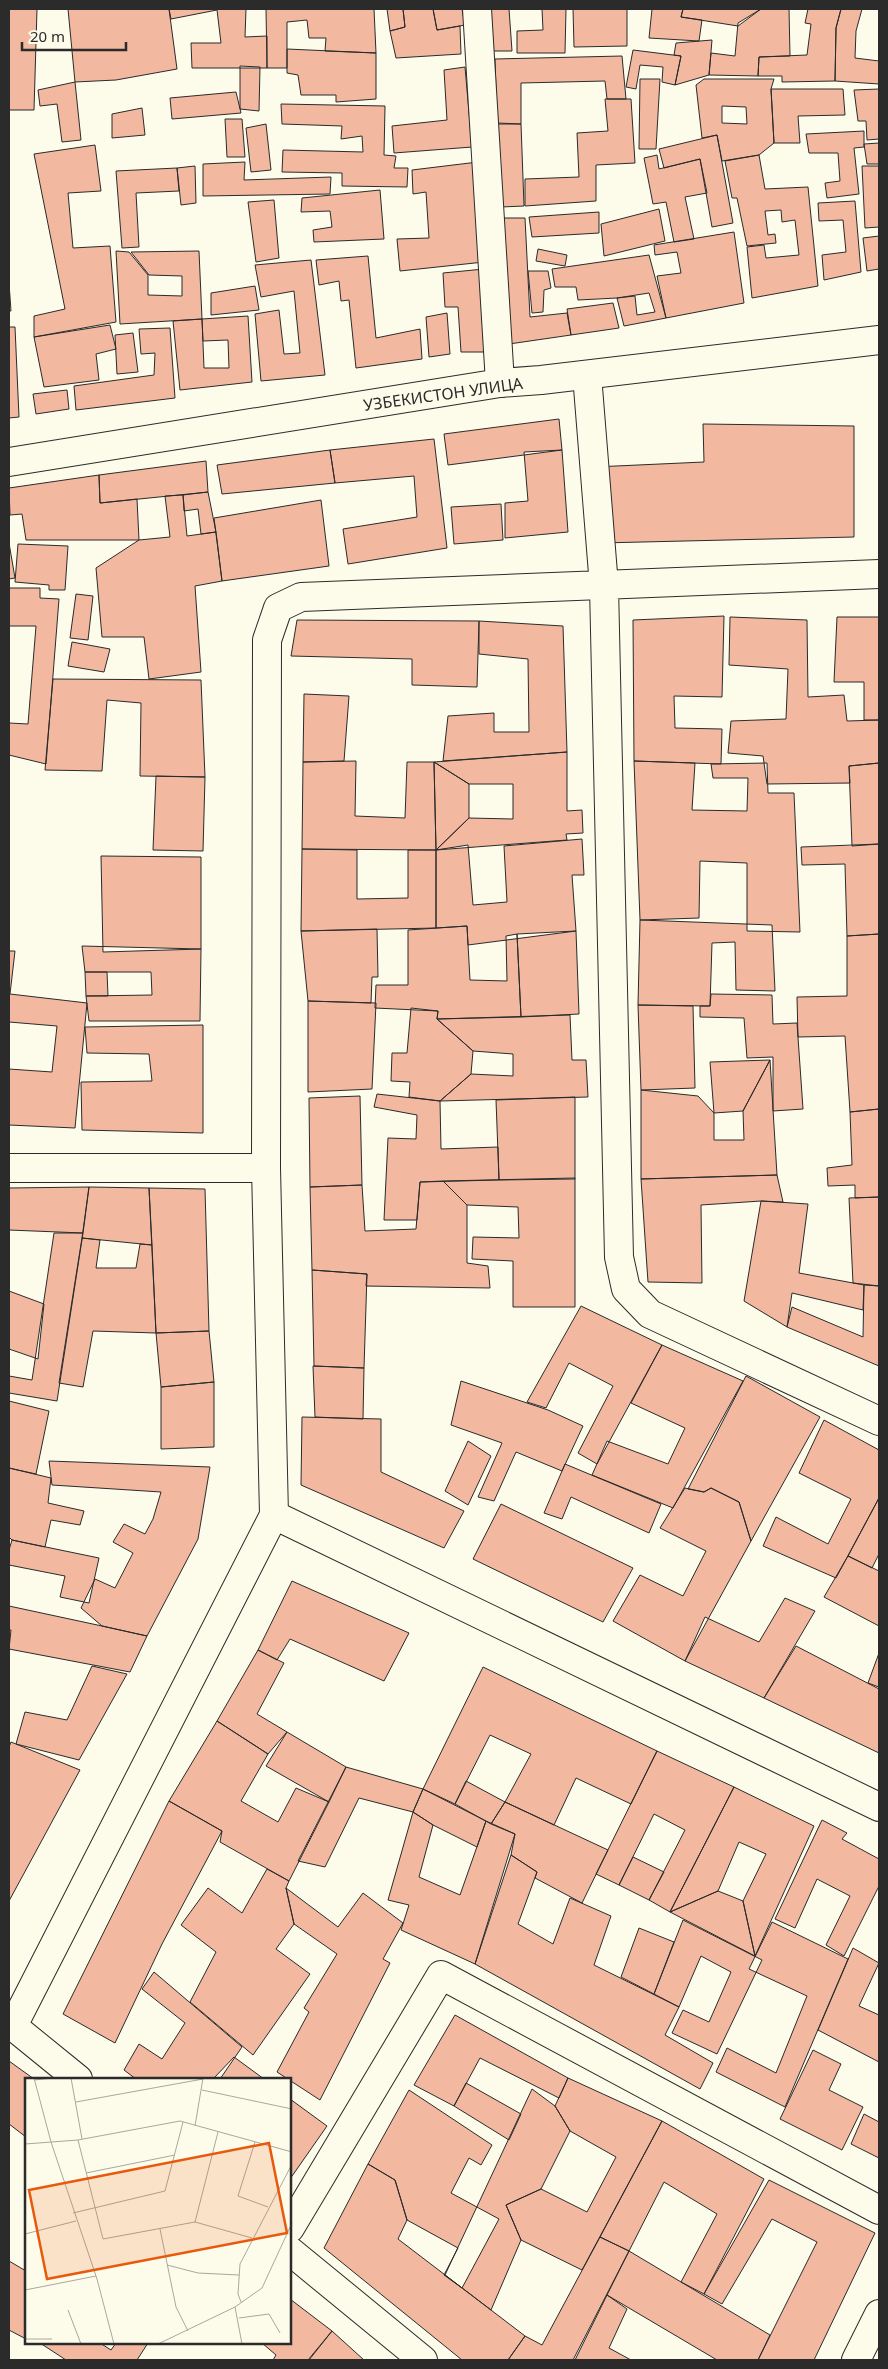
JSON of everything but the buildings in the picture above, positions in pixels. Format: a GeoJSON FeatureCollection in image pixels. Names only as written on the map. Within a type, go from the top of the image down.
{"type":"FeatureCollection","features":[{"type":"Feature","properties":{"kind":"street"},"geometry":{"type":"LineString","coordinates":[[477,9],[500,383]]}},
{"type":"Feature","properties":{"kind":"street","name":"УЗБЕКИСТОН УЛИЦА"},"geometry":{"type":"LineString","coordinates":[[9,462],[500,383],[586,375],[879,340]]}},
{"type":"Feature","properties":{"kind":"street"},"geometry":{"type":"LineString","coordinates":[[586,375],[604,586],[619,1257],[626,1289],[650,1314],[879,1421]]}},
{"type":"Feature","properties":{"kind":"street"},"geometry":{"type":"LineString","coordinates":[[77,2078],[11,2025],[274,1515],[266,1168],[267,640],[278,608],[302,597],[879,574]]}},
{"type":"Feature","properties":{"kind":"street"},"geometry":{"type":"LineString","coordinates":[[9,1168],[266,1168]]}},
{"type":"Feature","properties":{"kind":"street"},"geometry":{"type":"LineString","coordinates":[[274,1515],[879,1808]]}},
{"type":"Feature","properties":{"kind":"street"},"geometry":{"type":"LineString","coordinates":[[291,2226],[441,1976],[879,2210]]}},
{"type":"Feature","properties":{"kind":"street"},"geometry":{"type":"LineString","coordinates":[[291,2252],[423,2360]]}},
{"type":"Feature","properties":{"kind":"street"},"geometry":{"type":"LineString","coordinates":[[856,2360],[879,2314]]}}]}
